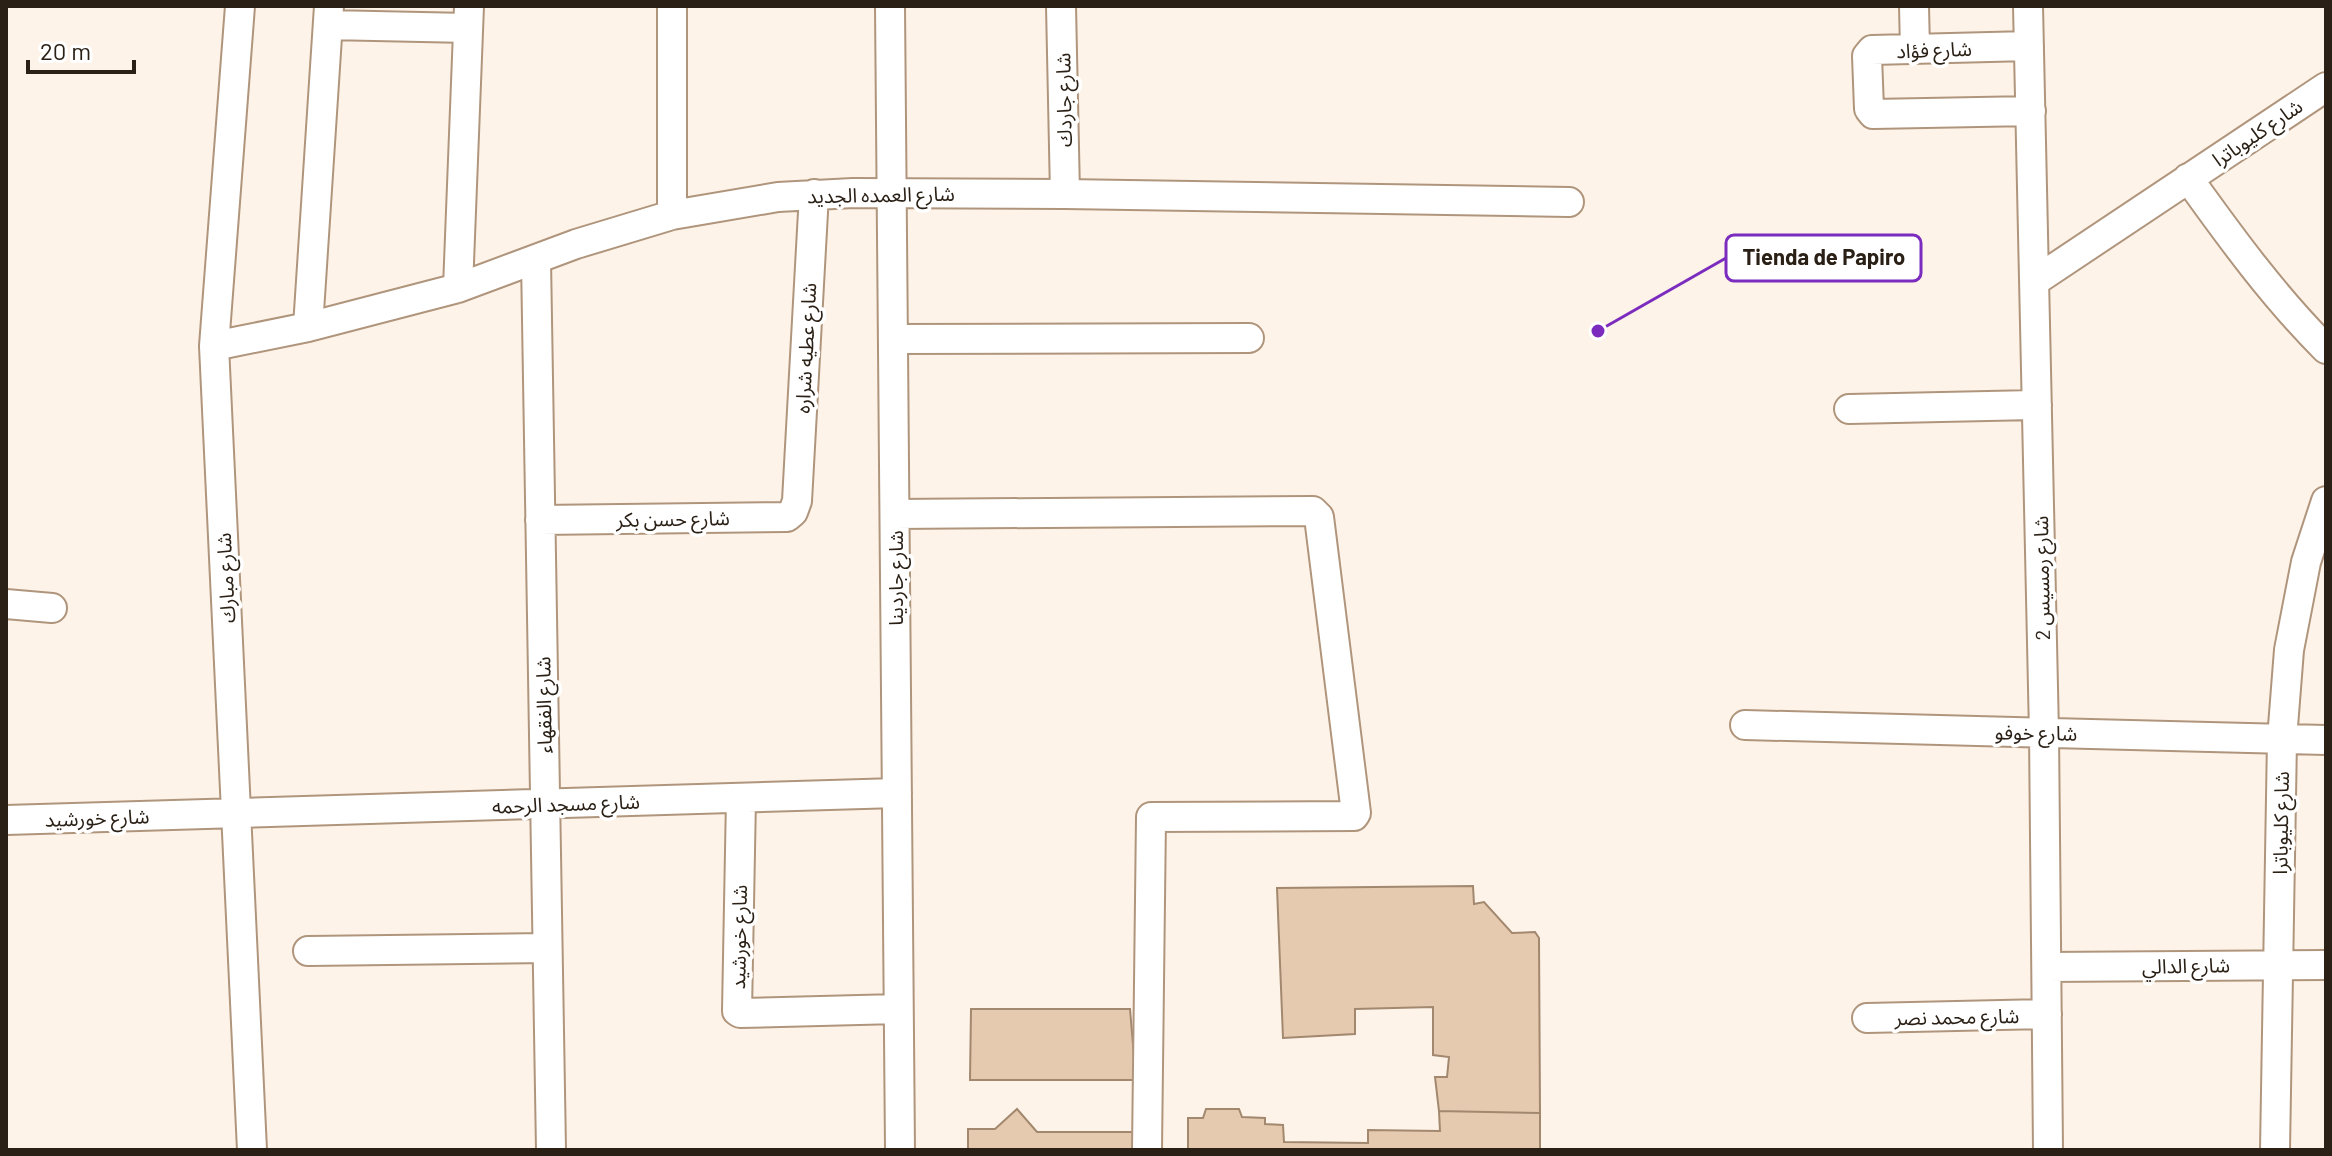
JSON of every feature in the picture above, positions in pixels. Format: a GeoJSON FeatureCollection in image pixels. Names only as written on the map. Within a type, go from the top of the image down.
{"type":"FeatureCollection","features":[{"type":"Feature","properties":{"kind":"street","name":"شارع مبارك"},"geometry":{"type":"LineString","coordinates":[[240,6],[214,346],[252,1150]]}},
{"type":"Feature","properties":{"kind":"street"},"geometry":{"type":"LineString","coordinates":[[672,6],[672,215]]}},
{"type":"Feature","properties":{"kind":"street","name":"شارع جاردينا"},"geometry":{"type":"LineString","coordinates":[[890,6],[900,1150]]}},
{"type":"Feature","properties":{"kind":"street","name":"شارع جاردك"},"geometry":{"type":"LineString","coordinates":[[1061,6],[1065,194]]}},
{"type":"Feature","properties":{"kind":"street"},"geometry":{"type":"LineString","coordinates":[[1914,6],[1915,49]]}},
{"type":"Feature","properties":{"kind":"street","name":"شارع رمسيس 2"},"geometry":{"type":"LineString","coordinates":[[2028,6],[2044,733],[2048,1150]]}},
{"type":"Feature","properties":{"kind":"street"},"geometry":{"type":"LineString","coordinates":[[308,327],[328,15],[469,17],[458,288]]}},
{"type":"Feature","properties":{"kind":"street","name":"شارع فؤاد"},"geometry":{"type":"LineString","coordinates":[[2029,46],[1869,51],[1867,56],[1869,109],[1872,113],[2031,111]]}},
{"type":"Feature","properties":{"kind":"street","name":"شارع كليوباترا"},"geometry":{"type":"LineString","coordinates":[[2035,281],[2326,87]]}},
{"type":"Feature","properties":{"kind":"street"},"geometry":{"type":"LineString","coordinates":[[2188,178],[2246,258],[2326,349]]}},
{"type":"Feature","properties":{"kind":"street","name":"شارع العمده الجديد"},"geometry":{"type":"LineString","coordinates":[[214,346],[308,327],[458,288],[624,228],[743,201],[814,194],[891,193],[1569,202]]}},
{"type":"Feature","properties":{"kind":"street","name":"شارع عطيه شراره"},"geometry":{"type":"LineString","coordinates":[[797,501],[814,194]]}},
{"type":"Feature","properties":{"kind":"street","name":"شارع الفقهاء"},"geometry":{"type":"LineString","coordinates":[[536,260],[551,1150]]}},
{"type":"Feature","properties":{"kind":"street"},"geometry":{"type":"LineString","coordinates":[[893,339],[1249,338]]}},
{"type":"Feature","properties":{"kind":"street"},"geometry":{"type":"LineString","coordinates":[[1849,409],[2037,405]]}},
{"type":"Feature","properties":{"kind":"street","name":"شارع حسن بكر"},"geometry":{"type":"LineString","coordinates":[[540,520],[787,517],[793,512],[797,501]]}},
{"type":"Feature","properties":{"kind":"street","name":"شارع كليوباترا"},"geometry":{"type":"LineString","coordinates":[[2275,1150],[2282,739],[2289,650],[2306,562],[2326,501]]}},
{"type":"Feature","properties":{"kind":"street"},"geometry":{"type":"LineString","coordinates":[[895,514],[1313,511],[1319,517],[1356,813],[1354,816],[1151,817],[1147,1150]]}},
{"type":"Feature","properties":{"kind":"street"},"geometry":{"type":"LineString","coordinates":[[6,604],[52,608]]}},
{"type":"Feature","properties":{"kind":"street","name":"شارع خوفو"},"geometry":{"type":"LineString","coordinates":[[1745,725],[2326,740]]}},
{"type":"Feature","properties":{"kind":"street","name":"شارع مسجد الرحمه"},"geometry":{"type":"LineString","coordinates":[[235,812],[897,793]]}},
{"type":"Feature","properties":{"kind":"street","name":"شارع خورشيد"},"geometry":{"type":"LineString","coordinates":[[741,798],[737,1011],[898,1009]]}},
{"type":"Feature","properties":{"kind":"street","name":"شارع خورشيد"},"geometry":{"type":"LineString","coordinates":[[6,820],[235,812]]}},
{"type":"Feature","properties":{"kind":"street"},"geometry":{"type":"LineString","coordinates":[[308,951],[547,948]]}},
{"type":"Feature","properties":{"kind":"street","name":"شارع الدالي"},"geometry":{"type":"LineString","coordinates":[[2047,967],[2326,965]]}},
{"type":"Feature","properties":{"kind":"street","name":"شارع محمد نصر"},"geometry":{"type":"LineString","coordinates":[[1867,1018],[2047,1014]]}},
{"type":"Feature","properties":{"kind":"building"},"geometry":{"type":"Polygon","coordinates":[[[1473,886],[1474,904],[1484,902],[1512,933],[1535,932],[1539,938],[1540,1113],[1439,1111],[1435,1077],[1447,1077],[1449,1057],[1433,1055],[1433,1007],[1355,1009],[1355,1034],[1283,1038],[1277,888],[1473,886]]]}},
{"type":"Feature","properties":{"kind":"building"},"geometry":{"type":"Polygon","coordinates":[[[971,1009],[1130,1009],[1136,1080],[970,1080],[971,1009]]]}},
{"type":"Feature","properties":{"kind":"building"},"geometry":{"type":"Polygon","coordinates":[[[1017,1109],[1037,1132],[1134,1132],[1134,1150],[968,1150],[968,1129],[995,1129],[1017,1109]]]}},
{"type":"Feature","properties":{"kind":"building"},"geometry":{"type":"Polygon","coordinates":[[[1206,1109],[1239,1109],[1242,1117],[1265,1118],[1265,1124],[1283,1125],[1284,1142],[1368,1143],[1368,1130],[1440,1131],[1439,1111],[1540,1113],[1540,1150],[1188,1150],[1188,1118],[1203,1118],[1206,1109]]]}},
{"type":"Feature","properties":{"kind":"place","name":"Tienda de Papiro"},"geometry":{"type":"Point","coordinates":[1598,331]}}]}
